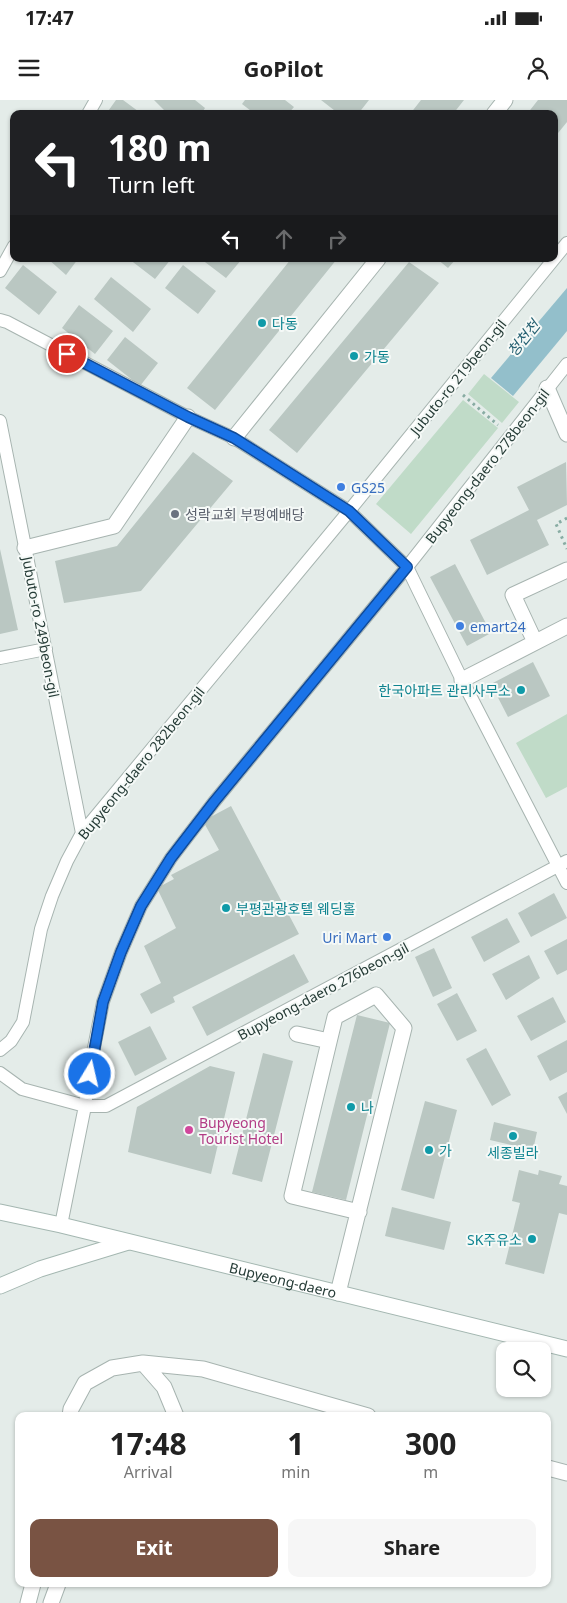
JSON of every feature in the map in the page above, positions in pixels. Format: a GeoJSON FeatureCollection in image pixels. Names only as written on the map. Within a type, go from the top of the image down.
{"type":"FeatureCollection","features":[{"type":"Feature","properties":{"kind":"street"},"geometry":{"type":"LineString","coordinates":[[497,110],[505,100]]}},
{"type":"Feature","properties":{"kind":"street"},"geometry":{"type":"LineString","coordinates":[[234,438],[376,262]]}},
{"type":"Feature","properties":{"kind":"street"},"geometry":{"type":"LineString","coordinates":[[547,388],[567,434]]}},
{"type":"Feature","properties":{"kind":"street"},"geometry":{"type":"LineString","coordinates":[[25,548],[114,526],[188,417]]}},
{"type":"Feature","properties":{"kind":"street"},"geometry":{"type":"LineString","coordinates":[[535,642],[513,595],[567,570]]}},
{"type":"Feature","properties":{"kind":"street"},"geometry":{"type":"LineString","coordinates":[[462,680],[567,626]]}},
{"type":"Feature","properties":{"kind":"street"},"geometry":{"type":"LineString","coordinates":[[338,1293],[359,1212],[404,1028],[376,996],[335,1018],[292,1196],[359,1212]]}},
{"type":"Feature","properties":{"kind":"street"},"geometry":{"type":"LineString","coordinates":[[297,1034],[329,1041]]}},
{"type":"Feature","properties":{"kind":"street","name":"Bupyeong-daero"},"geometry":{"type":"LineString","coordinates":[[0,1212],[61,1225],[567,1348]]}},
{"type":"Feature","properties":{"kind":"street"},"geometry":{"type":"LineString","coordinates":[[0,1286],[40,1269],[128,1242]]}},
{"type":"Feature","properties":{"kind":"street"},"geometry":{"type":"LineString","coordinates":[[71,1412],[85,1383],[112,1368],[143,1363],[203,1369],[354,1412]]}},
{"type":"Feature","properties":{"kind":"street"},"geometry":{"type":"LineString","coordinates":[[143,1363],[164,1387],[174,1412]]}},
{"type":"Feature","properties":{"kind":"street"},"geometry":{"type":"LineString","coordinates":[[551,1469],[567,1473]]}},
{"type":"Feature","properties":{"kind":"street"},"geometry":{"type":"LineString","coordinates":[[28,1603],[31,1587]]}},
{"type":"Feature","properties":{"kind":"street"},"geometry":{"type":"LineString","coordinates":[[51,1603],[57,1587]]}},
{"type":"Feature","properties":{"kind":"lane","name":"Jubuto-ro 219beon-gil"},"geometry":{"type":"LineString","coordinates":[[558,254],[567,243]]}},
{"type":"Feature","properties":{"kind":"lane"},"geometry":{"type":"LineString","coordinates":[[0,271],[10,253]]}},
{"type":"Feature","properties":{"kind":"lane","name":"Jubuto-ro 219beon-gil"},"geometry":{"type":"LineString","coordinates":[[349,511],[551,262]]}},
{"type":"Feature","properties":{"kind":"lane"},"geometry":{"type":"LineString","coordinates":[[0,320],[188,417],[234,438],[349,511],[407,567],[479,714],[562,863],[567,883]]}},
{"type":"Feature","properties":{"kind":"lane","name":"Bupyeong-daero 278beon-gil"},"geometry":{"type":"LineString","coordinates":[[61,1225],[85,1106],[103,1002],[121,952],[141,906],[171,858],[214,802],[407,567],[567,364]]}},
{"type":"Feature","properties":{"kind":"lane","name":"Jubuto-ro 249beon-gil"},"geometry":{"type":"LineString","coordinates":[[0,421],[82,833]]}},
{"type":"Feature","properties":{"kind":"lane","name":"Bupyeong-daero 282beon-gil"},"geometry":{"type":"LineString","coordinates":[[0,1050],[11,1041],[23,1022],[41,929],[52,896],[67,861],[82,833],[349,511]]}},
{"type":"Feature","properties":{"kind":"lane"},"geometry":{"type":"LineString","coordinates":[[0,658],[46,649]]}},
{"type":"Feature","properties":{"kind":"lane","name":"Bupyeong-daero 276beon-gil"},"geometry":{"type":"LineString","coordinates":[[0,1073],[22,1089],[85,1106],[106,1106],[562,863]]}},
{"type":"Feature","properties":{"kind":"path"},"geometry":{"type":"LineString","coordinates":[[451,385],[510,436]]}},
{"type":"Feature","properties":{"kind":"path"},"geometry":{"type":"LineString","coordinates":[[567,518],[556,524],[567,549]]}},
{"type":"Feature","properties":{"kind":"green space"},"geometry":{"type":"Polygon","coordinates":[[[484,374],[519,402],[502,423],[468,394],[484,374]]]}},
{"type":"Feature","properties":{"kind":"green space"},"geometry":{"type":"Polygon","coordinates":[[[463,400],[498,428],[411,534],[376,504],[463,400]]]}},
{"type":"Feature","properties":{"kind":"green space"},"geometry":{"type":"Polygon","coordinates":[[[567,714],[567,787],[546,798],[516,743],[567,714]]]}},
{"type":"Feature","properties":{"kind":"water","name":"청천천"},"geometry":{"type":"Polygon","coordinates":[[[567,288],[567,331],[513,396],[491,378],[567,288]]]}},
{"type":"Feature","properties":{"kind":"building"},"geometry":{"type":"Polygon","coordinates":[[[116,100],[123,100],[137,110],[109,110],[116,100]]]}},
{"type":"Feature","properties":{"kind":"building"},"geometry":{"type":"Polygon","coordinates":[[[154,100],[195,100],[205,108],[204,110],[164,110],[154,100]]]}},
{"type":"Feature","properties":{"kind":"building"},"geometry":{"type":"Polygon","coordinates":[[[245,100],[285,100],[294,107],[291,110],[250,110],[242,104],[245,100]]]}},
{"type":"Feature","properties":{"kind":"building"},"geometry":{"type":"Polygon","coordinates":[[[321,100],[369,100],[361,110],[334,110],[321,100]]]}},
{"type":"Feature","properties":{"kind":"building"},"geometry":{"type":"Polygon","coordinates":[[[421,100],[464,100],[456,110],[413,110],[421,100]]]}},
{"type":"Feature","properties":{"kind":"building"},"geometry":{"type":"Polygon","coordinates":[[[538,100],[567,100],[567,122],[558,133],[558,110],[530,110],[538,100]]]}},
{"type":"Feature","properties":{"kind":"building"},"geometry":{"type":"Polygon","coordinates":[[[51,262],[76,262],[66,275],[51,262]]]}},
{"type":"Feature","properties":{"kind":"building"},"geometry":{"type":"Polygon","coordinates":[[[133,262],[169,262],[155,279],[133,262]]]}},
{"type":"Feature","properties":{"kind":"building"},"geometry":{"type":"Polygon","coordinates":[[[205,262],[239,262],[226,278],[205,262]]]}},
{"type":"Feature","properties":{"kind":"building","name":"다동"},"geometry":{"type":"Polygon","coordinates":[[[289,262],[335,262],[215,410],[187,388],[289,262]]]}},
{"type":"Feature","properties":{"kind":"building","name":"가동"},"geometry":{"type":"Polygon","coordinates":[[[409,262],[439,283],[297,453],[269,430],[409,262]]]}},
{"type":"Feature","properties":{"kind":"building"},"geometry":{"type":"Polygon","coordinates":[[[441,262],[453,262],[448,268],[441,262]]]}},
{"type":"Feature","properties":{"kind":"building"},"geometry":{"type":"Polygon","coordinates":[[[23,265],[57,292],[39,315],[5,288],[23,265]]]}},
{"type":"Feature","properties":{"kind":"building"},"geometry":{"type":"Polygon","coordinates":[[[183,265],[216,291],[198,314],[165,288],[183,265]]]}},
{"type":"Feature","properties":{"kind":"building"},"geometry":{"type":"Polygon","coordinates":[[[111,277],[151,309],[133,332],[94,299],[111,277]]]}},
{"type":"Feature","properties":{"kind":"building"},"geometry":{"type":"Polygon","coordinates":[[[79,305],[113,331],[95,354],[62,328],[79,305]]]}},
{"type":"Feature","properties":{"kind":"building"},"geometry":{"type":"Polygon","coordinates":[[[125,337],[158,363],[140,386],[107,360],[125,337]]]}},
{"type":"Feature","properties":{"kind":"building","name":"성락교회 부평예배당"},"geometry":{"type":"Polygon","coordinates":[[[193,452],[233,481],[141,591],[64,603],[55,561],[117,546],[193,452]]]}},
{"type":"Feature","properties":{"kind":"building"},"geometry":{"type":"Polygon","coordinates":[[[566,462],[567,505],[537,520],[549,545],[487,575],[470,540],[529,510],[517,487],[566,462]]]}},
{"type":"Feature","properties":{"kind":"building"},"geometry":{"type":"Polygon","coordinates":[[[0,549],[18,630],[0,634],[0,549]]]}},
{"type":"Feature","properties":{"kind":"building"},"geometry":{"type":"Polygon","coordinates":[[[455,564],[491,633],[467,646],[430,577],[455,564]]]}},
{"type":"Feature","properties":{"kind":"building","name":"한국아파트 관리사무소"},"geometry":{"type":"Polygon","coordinates":[[[533,662],[550,696],[508,717],[491,684],[533,662]]]}},
{"type":"Feature","properties":{"kind":"building","name":"부평관광호텔 웨딩홀"},"geometry":{"type":"Polygon","coordinates":[[[231,806],[299,934],[173,997],[175,1002],[151,1014],[140,994],[161,983],[144,946],[176,928],[157,888],[174,879],[171,875],[219,850],[203,821],[231,806]]]}},
{"type":"Feature","properties":{"kind":"building"},"geometry":{"type":"Polygon","coordinates":[[[554,893],[567,918],[531,937],[518,913],[554,893]]]}},
{"type":"Feature","properties":{"kind":"building"},"geometry":{"type":"Polygon","coordinates":[[[507,918],[520,942],[484,962],[471,937],[507,918]]]}},
{"type":"Feature","properties":{"kind":"building"},"geometry":{"type":"Polygon","coordinates":[[[567,939],[567,970],[557,975],[544,951],[567,939]]]}},
{"type":"Feature","properties":{"kind":"building"},"geometry":{"type":"Polygon","coordinates":[[[434,948],[452,988],[433,997],[415,957],[434,948]]]}},
{"type":"Feature","properties":{"kind":"building"},"geometry":{"type":"Polygon","coordinates":[[[294,954],[309,982],[207,1036],[192,1007],[294,954]]]}},
{"type":"Feature","properties":{"kind":"building"},"geometry":{"type":"Polygon","coordinates":[[[529,955],[540,978],[506,1000],[492,974],[529,955]]]}},
{"type":"Feature","properties":{"kind":"building"},"geometry":{"type":"Polygon","coordinates":[[[457,993],[477,1031],[457,1041],[437,1004],[457,993]]]}},
{"type":"Feature","properties":{"kind":"building"},"geometry":{"type":"Polygon","coordinates":[[[553,997],[566,1022],[531,1041],[517,1016],[553,997]]]}},
{"type":"Feature","properties":{"kind":"building","name":"나"},"geometry":{"type":"Polygon","coordinates":[[[357,1015],[390,1023],[346,1200],[312,1192],[357,1015]]]}},
{"type":"Feature","properties":{"kind":"building"},"geometry":{"type":"Polygon","coordinates":[[[150,1026],[167,1059],[135,1076],[118,1042],[150,1026]]]}},
{"type":"Feature","properties":{"kind":"building"},"geometry":{"type":"Polygon","coordinates":[[[567,1040],[567,1072],[550,1081],[537,1056],[567,1040]]]}},
{"type":"Feature","properties":{"kind":"building"},"geometry":{"type":"Polygon","coordinates":[[[486,1048],[511,1095],[492,1106],[466,1059],[486,1048]]]}},
{"type":"Feature","properties":{"kind":"building"},"geometry":{"type":"Polygon","coordinates":[[[263,1053],[293,1061],[262,1182],[232,1174],[263,1053]]]}},
{"type":"Feature","properties":{"kind":"building"},"geometry":{"type":"Polygon","coordinates":[[[210,1066],[235,1072],[211,1174],[128,1152],[137,1107],[210,1066]]]}},
{"type":"Feature","properties":{"kind":"building"},"geometry":{"type":"Polygon","coordinates":[[[567,1092],[567,1114],[558,1097],[567,1092]]]}},
{"type":"Feature","properties":{"kind":"building","name":"가"},"geometry":{"type":"Polygon","coordinates":[[[425,1101],[457,1110],[434,1199],[401,1190],[425,1101]]]}},
{"type":"Feature","properties":{"kind":"building","name":"세종빌라"},"geometry":{"type":"Polygon","coordinates":[[[494,1122],[537,1132],[533,1150],[490,1140],[494,1122]]]}},
{"type":"Feature","properties":{"kind":"building","name":"SK주유소"},"geometry":{"type":"Polygon","coordinates":[[[519,1170],[538,1175],[539,1170],[562,1176],[559,1184],[567,1186],[567,1215],[559,1213],[544,1274],[505,1264],[520,1203],[512,1201],[519,1170]]]}},
{"type":"Feature","properties":{"kind":"building"},"geometry":{"type":"Polygon","coordinates":[[[392,1207],[451,1222],[444,1250],[385,1236],[392,1207]]]}},
{"type":"Feature","properties":{"kind":"place","name":"다동"},"geometry":{"type":"Point","coordinates":[262,323]}},
{"type":"Feature","properties":{"kind":"place","name":"가동"},"geometry":{"type":"Point","coordinates":[354,356]}},
{"type":"Feature","properties":{"kind":"place","name":"GS25"},"geometry":{"type":"Point","coordinates":[341,487]}},
{"type":"Feature","properties":{"kind":"place","name":"성락교회 부평예배당"},"geometry":{"type":"Point","coordinates":[175,514]}},
{"type":"Feature","properties":{"kind":"place","name":"emart24"},"geometry":{"type":"Point","coordinates":[460,626]}},
{"type":"Feature","properties":{"kind":"place","name":"한국아파트 관리사무소"},"geometry":{"type":"Point","coordinates":[521,690]}},
{"type":"Feature","properties":{"kind":"place","name":"부평관광호텔 웨딩홀"},"geometry":{"type":"Point","coordinates":[226,908]}},
{"type":"Feature","properties":{"kind":"place","name":"Uri Mart"},"geometry":{"type":"Point","coordinates":[387,937]}},
{"type":"Feature","properties":{"kind":"place","name":"나"},"geometry":{"type":"Point","coordinates":[351,1107]}},
{"type":"Feature","properties":{"kind":"place","name":"Bupyeong Tourist Hotel"},"geometry":{"type":"Point","coordinates":[189,1130]}},
{"type":"Feature","properties":{"kind":"place","name":"세종빌라"},"geometry":{"type":"Point","coordinates":[513,1136]}},
{"type":"Feature","properties":{"kind":"place","name":"가"},"geometry":{"type":"Point","coordinates":[429,1150]}},
{"type":"Feature","properties":{"kind":"place","name":"SK주유소"},"geometry":{"type":"Point","coordinates":[532,1239]}},
{"type":"Feature","properties":{"kind":"route"},"geometry":{"type":"LineString","coordinates":[[67,354],[188,417],[234,438],[349,511],[407,567],[214,802],[171,858],[141,906],[121,952],[103,1002],[90,1074]]}}]}
